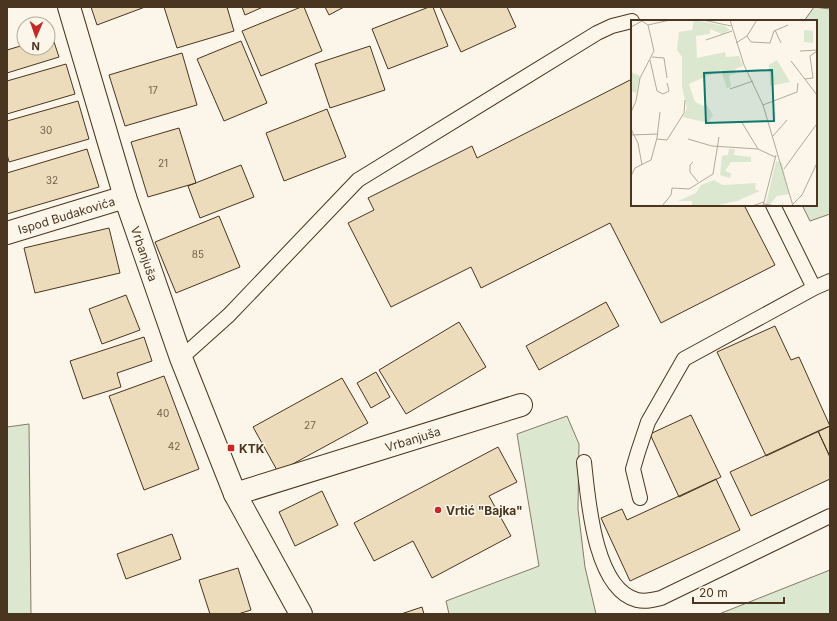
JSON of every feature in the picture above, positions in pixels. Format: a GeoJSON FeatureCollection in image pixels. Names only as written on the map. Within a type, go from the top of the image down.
{"type":"FeatureCollection","features":[{"type":"Feature","properties":{"kind":"street","name":"Vrbanjuša"},"geometry":{"type":"LineString","coordinates":[[69,7],[125,197],[182,358],[235,494],[301,614]]}},
{"type":"Feature","properties":{"kind":"street","name":"Ispod Budakovića"},"geometry":{"type":"LineString","coordinates":[[7,233],[125,197]]}},
{"type":"Feature","properties":{"kind":"street","name":"Vrbanjuša"},"geometry":{"type":"LineString","coordinates":[[235,494],[521,405]]}},
{"type":"Feature","properties":{"kind":"lane"},"geometry":{"type":"LineString","coordinates":[[182,358],[229,315],[358,180],[597,33],[612,26],[631,21]]}},
{"type":"Feature","properties":{"kind":"lane"},"geometry":{"type":"LineString","coordinates":[[773,206],[814,288]]}},
{"type":"Feature","properties":{"kind":"lane"},"geometry":{"type":"LineString","coordinates":[[640,498],[633,469],[638,452],[648,422],[684,359],[814,288],[830,281]]}},
{"type":"Feature","properties":{"kind":"lane"},"geometry":{"type":"LineString","coordinates":[[584,462],[589,513],[600,555],[611,580],[624,594],[637,600],[650,601],[661,598],[830,516]]}},
{"type":"Feature","properties":{"kind":"green space"},"geometry":{"type":"Polygon","coordinates":[[[814,7],[830,9],[830,214],[810,221],[802,206],[817,206],[817,20],[805,20],[814,7]]]}},
{"type":"Feature","properties":{"kind":"green space"},"geometry":{"type":"Polygon","coordinates":[[[567,416],[579,444],[578,509],[585,567],[596,614],[449,614],[446,601],[539,566],[517,434],[567,416]]]}},
{"type":"Feature","properties":{"kind":"green space"},"geometry":{"type":"Polygon","coordinates":[[[29,424],[31,614],[7,614],[7,427],[29,424]]]}},
{"type":"Feature","properties":{"kind":"green space"},"geometry":{"type":"Polygon","coordinates":[[[830,570],[830,614],[719,614],[830,570]]]}},
{"type":"Feature","properties":{"kind":"building"},"geometry":{"type":"Polygon","coordinates":[[[91,7],[145,7],[97,25],[91,7]]]}},
{"type":"Feature","properties":{"kind":"building"},"geometry":{"type":"Polygon","coordinates":[[[164,7],[227,7],[234,31],[177,48],[164,7]]]}},
{"type":"Feature","properties":{"kind":"building"},"geometry":{"type":"Polygon","coordinates":[[[242,7],[263,7],[245,15],[242,7]]]}},
{"type":"Feature","properties":{"kind":"building"},"geometry":{"type":"Polygon","coordinates":[[[304,7],[322,51],[261,76],[242,31],[304,7]]]}},
{"type":"Feature","properties":{"kind":"building"},"geometry":{"type":"Polygon","coordinates":[[[325,7],[344,7],[329,15],[325,7]]]}},
{"type":"Feature","properties":{"kind":"building"},"geometry":{"type":"Polygon","coordinates":[[[429,7],[433,7],[448,46],[388,69],[372,29],[429,7]]]}},
{"type":"Feature","properties":{"kind":"building"},"geometry":{"type":"Polygon","coordinates":[[[440,7],[507,7],[516,27],[461,52],[440,7]]]}},
{"type":"Feature","properties":{"kind":"building"},"geometry":{"type":"Polygon","coordinates":[[[241,41],[267,103],[224,121],[197,59],[241,41]]]}},
{"type":"Feature","properties":{"kind":"building"},"geometry":{"type":"Polygon","coordinates":[[[370,46],[385,90],[330,108],[315,64],[370,46]]]}},
{"type":"Feature","properties":{"kind":"building"},"geometry":{"type":"Polygon","coordinates":[[[16,47],[16,56],[56,56],[56,48],[59,57],[7,73],[7,50],[16,47]]]}},
{"type":"Feature","properties":{"kind":"building"},"geometry":{"type":"Polygon","coordinates":[[[182,53],[197,105],[125,126],[109,75],[182,53]]]}},
{"type":"Feature","properties":{"kind":"building"},"geometry":{"type":"Polygon","coordinates":[[[66,64],[75,94],[7,114],[7,81],[66,64]]]}},
{"type":"Feature","properties":{"kind":"building"},"geometry":{"type":"Polygon","coordinates":[[[631,80],[631,206],[745,206],[775,265],[661,323],[610,223],[481,288],[471,267],[391,307],[348,223],[374,210],[368,198],[472,146],[477,158],[631,80]]]}},
{"type":"Feature","properties":{"kind":"building"},"geometry":{"type":"Polygon","coordinates":[[[78,101],[89,139],[9,162],[7,154],[7,121],[78,101]]]}},
{"type":"Feature","properties":{"kind":"building"},"geometry":{"type":"Polygon","coordinates":[[[327,109],[346,157],[284,181],[266,133],[327,109]]]}},
{"type":"Feature","properties":{"kind":"building"},"geometry":{"type":"Polygon","coordinates":[[[179,128],[196,183],[148,197],[131,142],[179,128]]]}},
{"type":"Feature","properties":{"kind":"building"},"geometry":{"type":"Polygon","coordinates":[[[87,149],[99,187],[7,214],[7,173],[87,149]]]}},
{"type":"Feature","properties":{"kind":"building"},"geometry":{"type":"Polygon","coordinates":[[[241,165],[254,197],[200,218],[188,186],[241,165]]]}},
{"type":"Feature","properties":{"kind":"building"},"geometry":{"type":"Polygon","coordinates":[[[219,216],[240,267],[176,293],[155,242],[219,216]]]}},
{"type":"Feature","properties":{"kind":"building"},"geometry":{"type":"Polygon","coordinates":[[[109,228],[120,273],[35,293],[24,248],[109,228]]]}},
{"type":"Feature","properties":{"kind":"building"},"geometry":{"type":"Polygon","coordinates":[[[126,295],[140,330],[102,344],[89,309],[126,295]]]}},
{"type":"Feature","properties":{"kind":"building"},"geometry":{"type":"Polygon","coordinates":[[[606,302],[619,326],[539,370],[526,346],[606,302]]]}},
{"type":"Feature","properties":{"kind":"building"},"geometry":{"type":"Polygon","coordinates":[[[459,322],[486,367],[406,414],[379,370],[459,322]]]}},
{"type":"Feature","properties":{"kind":"building"},"geometry":{"type":"Polygon","coordinates":[[[775,326],[791,360],[799,357],[830,426],[766,456],[717,352],[775,326]]]}},
{"type":"Feature","properties":{"kind":"building"},"geometry":{"type":"Polygon","coordinates":[[[144,337],[152,361],[117,373],[121,387],[83,399],[70,361],[144,337]]]}},
{"type":"Feature","properties":{"kind":"building"},"geometry":{"type":"Polygon","coordinates":[[[376,372],[390,397],[371,408],[357,383],[376,372]]]}},
{"type":"Feature","properties":{"kind":"building"},"geometry":{"type":"Polygon","coordinates":[[[164,376],[199,469],[144,490],[109,396],[164,376]]]}},
{"type":"Feature","properties":{"kind":"building"},"geometry":{"type":"Polygon","coordinates":[[[342,378],[368,423],[278,472],[253,427],[342,378]]]}},
{"type":"Feature","properties":{"kind":"building"},"geometry":{"type":"Polygon","coordinates":[[[691,415],[721,477],[679,497],[650,434],[691,415]]]}},
{"type":"Feature","properties":{"kind":"building"},"geometry":{"type":"Polygon","coordinates":[[[830,426],[830,457],[818,431],[830,426]]]}},
{"type":"Feature","properties":{"kind":"building"},"geometry":{"type":"Polygon","coordinates":[[[818,431],[830,457],[830,479],[751,516],[730,472],[818,431]]]}},
{"type":"Feature","properties":{"kind":"building","name":"Vrtić \"Bajka\""},"geometry":{"type":"Polygon","coordinates":[[[498,447],[517,482],[489,496],[511,536],[432,578],[413,541],[374,561],[354,523],[498,447]]]}},
{"type":"Feature","properties":{"kind":"building"},"geometry":{"type":"Polygon","coordinates":[[[716,479],[740,530],[630,581],[601,518],[622,509],[627,520],[716,479]]]}},
{"type":"Feature","properties":{"kind":"building"},"geometry":{"type":"Polygon","coordinates":[[[322,491],[338,525],[295,546],[279,512],[322,491]]]}},
{"type":"Feature","properties":{"kind":"building"},"geometry":{"type":"Polygon","coordinates":[[[172,534],[181,559],[126,579],[117,554],[172,534]]]}},
{"type":"Feature","properties":{"kind":"building"},"geometry":{"type":"Polygon","coordinates":[[[238,568],[251,610],[238,614],[210,614],[199,580],[238,568]]]}},
{"type":"Feature","properties":{"kind":"building"},"geometry":{"type":"Polygon","coordinates":[[[422,607],[424,614],[401,614],[422,607]]]}},
{"type":"Feature","properties":{"kind":"place","name":"KTK"},"geometry":{"type":"Point","coordinates":[231,448]}},
{"type":"Feature","properties":{"kind":"place","name":"Vrtić \"Bajka\""},"geometry":{"type":"Point","coordinates":[438,510]}}]}
